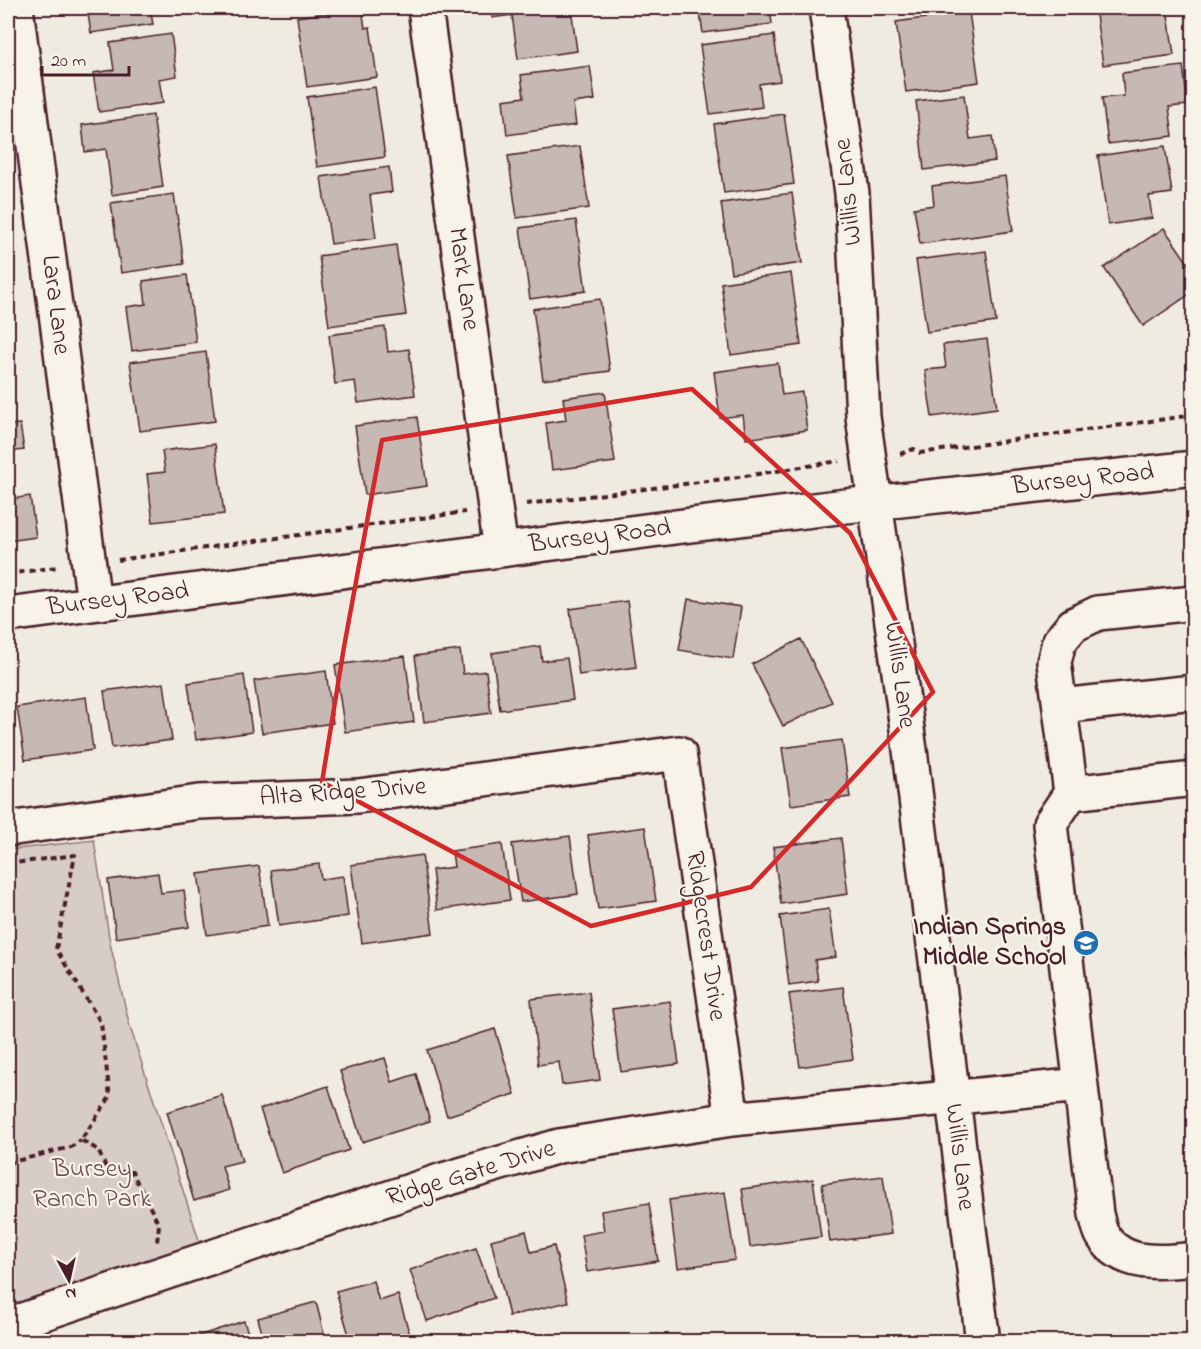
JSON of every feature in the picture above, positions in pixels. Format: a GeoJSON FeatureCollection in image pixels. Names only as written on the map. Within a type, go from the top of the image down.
{"type":"FeatureCollection","features":[{"type":"Feature","properties":{"kind":"street","name":"Lara Lane"},"geometry":{"type":"LineString","coordinates":[[16,8],[94,603]]}},
{"type":"Feature","properties":{"kind":"street","name":"Mark Lane"},"geometry":{"type":"LineString","coordinates":[[425,8],[501,550]]}},
{"type":"Feature","properties":{"kind":"street","name":"Willis Lane"},"geometry":{"type":"LineString","coordinates":[[826,8],[852,193],[863,417],[910,750],[982,1341]]}},
{"type":"Feature","properties":{"kind":"street","name":"Bursey Road"},"geometry":{"type":"LineString","coordinates":[[8,615],[874,503],[1194,468]]}},
{"type":"Feature","properties":{"kind":"street"},"geometry":{"type":"LineString","coordinates":[[1194,603],[1098,613],[1073,625],[1059,642],[1054,662],[1071,793],[1050,824],[1096,1214],[1102,1234],[1113,1248],[1130,1257],[1158,1263],[1194,1259]]}},
{"type":"Feature","properties":{"kind":"street"},"geometry":{"type":"LineString","coordinates":[[1060,706],[1194,692]]}},
{"type":"Feature","properties":{"kind":"street","name":"Alta Ridge Drive"},"geometry":{"type":"LineString","coordinates":[[8,829],[199,802],[358,796],[679,753]]}},
{"type":"Feature","properties":{"kind":"street","name":"Ridgecrest Drive"},"geometry":{"type":"LineString","coordinates":[[679,753],[732,1119]]}},
{"type":"Feature","properties":{"kind":"street"},"geometry":{"type":"LineString","coordinates":[[1071,793],[1194,780]]}},
{"type":"Feature","properties":{"kind":"street","name":"Ridge Gate Drive"},"geometry":{"type":"LineString","coordinates":[[8,1325],[443,1180],[559,1146],[732,1119],[1081,1085]]}},
{"type":"Feature","properties":{"kind":"path"},"geometry":{"type":"LineString","coordinates":[[8,574],[739,477],[842,460],[898,454],[914,449],[920,453],[1194,415]]}},
{"type":"Feature","properties":{"kind":"path"},"geometry":{"type":"LineString","coordinates":[[8,864],[75,855],[56,949],[101,1023],[110,1097],[81,1140],[70,1147],[8,1163]]}},
{"type":"Feature","properties":{"kind":"path"},"geometry":{"type":"LineString","coordinates":[[81,1140],[98,1150],[108,1172],[132,1172],[159,1225],[157,1248]]}},
{"type":"Feature","properties":{"kind":"highlighted area"},"geometry":{"type":"Polygon","coordinates":[[[692,389],[850,533],[933,692],[751,887],[591,926],[322,782],[382,440],[692,389]]]}},
{"type":"Feature","properties":{"kind":"green space","name":"Bursey Ranch Park"},"geometry":{"type":"Polygon","coordinates":[[[94,840],[110,943],[130,1027],[200,1243],[8,1306],[8,850],[94,840]]]}},
{"type":"Feature","properties":{"kind":"building"},"geometry":{"type":"Polygon","coordinates":[[[87,8],[150,8],[153,24],[91,33],[87,8]]]}},
{"type":"Feature","properties":{"kind":"building"},"geometry":{"type":"Polygon","coordinates":[[[362,8],[365,28],[370,27],[377,77],[307,87],[297,17],[362,8]]]}},
{"type":"Feature","properties":{"kind":"building"},"geometry":{"type":"Polygon","coordinates":[[[491,8],[571,8],[577,51],[518,59],[512,15],[492,18],[491,8]]]}},
{"type":"Feature","properties":{"kind":"building"},"geometry":{"type":"Polygon","coordinates":[[[699,8],[770,8],[772,24],[703,33],[699,8]]]}},
{"type":"Feature","properties":{"kind":"building"},"geometry":{"type":"Polygon","coordinates":[[[1095,8],[1167,8],[1174,55],[1103,65],[1095,8]]]}},
{"type":"Feature","properties":{"kind":"building"},"geometry":{"type":"Polygon","coordinates":[[[969,12],[979,82],[906,92],[896,22],[969,12]]]}},
{"type":"Feature","properties":{"kind":"building"},"geometry":{"type":"Polygon","coordinates":[[[171,34],[177,76],[159,79],[163,103],[99,112],[93,73],[114,70],[110,43],[171,34]]]}},
{"type":"Feature","properties":{"kind":"building"},"geometry":{"type":"Polygon","coordinates":[[[774,35],[780,81],[759,84],[762,107],[710,114],[700,45],[774,35]]]}},
{"type":"Feature","properties":{"kind":"building"},"geometry":{"type":"Polygon","coordinates":[[[590,66],[595,100],[573,103],[576,125],[507,135],[503,100],[524,97],[521,75],[590,66]]]}},
{"type":"Feature","properties":{"kind":"building"},"geometry":{"type":"Polygon","coordinates":[[[1183,66],[1188,105],[1169,107],[1173,136],[1108,144],[1102,98],[1124,96],[1122,73],[1183,66]]]}},
{"type":"Feature","properties":{"kind":"building"},"geometry":{"type":"Polygon","coordinates":[[[375,87],[385,157],[317,167],[307,97],[375,87]]]}},
{"type":"Feature","properties":{"kind":"building"},"geometry":{"type":"Polygon","coordinates":[[[964,95],[970,139],[992,136],[995,161],[924,170],[916,101],[964,95]]]}},
{"type":"Feature","properties":{"kind":"building"},"geometry":{"type":"Polygon","coordinates":[[[784,114],[794,184],[724,193],[714,124],[784,114]]]}},
{"type":"Feature","properties":{"kind":"building"},"geometry":{"type":"Polygon","coordinates":[[[153,115],[163,187],[112,195],[106,149],[85,152],[82,125],[153,115]]]}},
{"type":"Feature","properties":{"kind":"building"},"geometry":{"type":"Polygon","coordinates":[[[580,146],[589,208],[517,218],[508,156],[580,146]]]}},
{"type":"Feature","properties":{"kind":"building"},"geometry":{"type":"Polygon","coordinates":[[[1165,146],[1172,193],[1149,196],[1152,218],[1108,225],[1098,156],[1165,146]]]}},
{"type":"Feature","properties":{"kind":"building"},"geometry":{"type":"Polygon","coordinates":[[[389,167],[392,192],[370,195],[376,238],[331,244],[321,177],[389,167]]]}},
{"type":"Feature","properties":{"kind":"building"},"geometry":{"type":"Polygon","coordinates":[[[1005,176],[1013,231],[920,244],[914,208],[934,205],[932,186],[1005,176]]]}},
{"type":"Feature","properties":{"kind":"building"},"geometry":{"type":"Polygon","coordinates":[[[792,193],[802,263],[731,273],[721,203],[792,193]]]}},
{"type":"Feature","properties":{"kind":"building"},"geometry":{"type":"Polygon","coordinates":[[[174,194],[184,264],[121,273],[111,203],[174,194]]]}},
{"type":"Feature","properties":{"kind":"building"},"geometry":{"type":"Polygon","coordinates":[[[576,220],[586,291],[530,299],[520,228],[576,220]]]}},
{"type":"Feature","properties":{"kind":"building"},"geometry":{"type":"Polygon","coordinates":[[[1164,228],[1194,272],[1194,291],[1143,326],[1104,268],[1164,228]]]}},
{"type":"Feature","properties":{"kind":"building"},"geometry":{"type":"Polygon","coordinates":[[[396,245],[406,315],[329,326],[319,256],[396,245]]]}},
{"type":"Feature","properties":{"kind":"building"},"geometry":{"type":"Polygon","coordinates":[[[986,251],[996,322],[927,332],[916,260],[986,251]]]}},
{"type":"Feature","properties":{"kind":"building"},"geometry":{"type":"Polygon","coordinates":[[[791,273],[801,345],[731,355],[721,283],[791,273]]]}},
{"type":"Feature","properties":{"kind":"building"},"geometry":{"type":"Polygon","coordinates":[[[187,275],[196,342],[132,351],[126,307],[146,304],[143,281],[187,275]]]}},
{"type":"Feature","properties":{"kind":"building"},"geometry":{"type":"Polygon","coordinates":[[[600,299],[610,371],[543,380],[533,309],[600,299]]]}},
{"type":"Feature","properties":{"kind":"building"},"geometry":{"type":"Polygon","coordinates":[[[385,327],[388,352],[409,349],[415,395],[358,403],[355,381],[335,384],[329,335],[385,327]]]}},
{"type":"Feature","properties":{"kind":"building"},"geometry":{"type":"Polygon","coordinates":[[[987,339],[997,408],[932,417],[925,370],[946,368],[943,345],[987,339]]]}},
{"type":"Feature","properties":{"kind":"building"},"geometry":{"type":"Polygon","coordinates":[[[8,348],[13,372],[8,373],[8,348]]]}},
{"type":"Feature","properties":{"kind":"building"},"geometry":{"type":"Polygon","coordinates":[[[206,352],[215,421],[140,431],[130,362],[206,352]]]}},
{"type":"Feature","properties":{"kind":"building"},"geometry":{"type":"Polygon","coordinates":[[[778,363],[782,395],[802,392],[807,430],[746,439],[743,415],[720,418],[714,372],[778,363]]]}},
{"type":"Feature","properties":{"kind":"building"},"geometry":{"type":"Polygon","coordinates":[[[605,392],[615,462],[552,470],[546,423],[566,420],[563,398],[605,392]]]}},
{"type":"Feature","properties":{"kind":"building"},"geometry":{"type":"Polygon","coordinates":[[[417,417],[427,486],[365,495],[355,426],[417,417]]]}},
{"type":"Feature","properties":{"kind":"building"},"geometry":{"type":"Polygon","coordinates":[[[20,424],[24,450],[8,452],[8,425],[20,424]]]}},
{"type":"Feature","properties":{"kind":"building"},"geometry":{"type":"Polygon","coordinates":[[[215,444],[224,514],[153,522],[147,474],[165,472],[162,451],[215,444]]]}},
{"type":"Feature","properties":{"kind":"building"},"geometry":{"type":"Polygon","coordinates":[[[8,477],[11,499],[30,496],[36,537],[8,541],[8,477]]]}},
{"type":"Feature","properties":{"kind":"building"},"geometry":{"type":"Polygon","coordinates":[[[688,599],[741,607],[733,659],[679,650],[688,599]]]}},
{"type":"Feature","properties":{"kind":"building"},"geometry":{"type":"Polygon","coordinates":[[[627,601],[636,667],[579,675],[570,609],[627,601]]]}},
{"type":"Feature","properties":{"kind":"building"},"geometry":{"type":"Polygon","coordinates":[[[801,639],[832,702],[783,726],[752,664],[801,639]]]}},
{"type":"Feature","properties":{"kind":"building"},"geometry":{"type":"Polygon","coordinates":[[[540,646],[542,661],[567,658],[573,700],[500,710],[492,653],[540,646]]]}},
{"type":"Feature","properties":{"kind":"building"},"geometry":{"type":"Polygon","coordinates":[[[460,650],[463,674],[486,671],[491,713],[424,722],[415,656],[460,650]]]}},
{"type":"Feature","properties":{"kind":"building"},"geometry":{"type":"Polygon","coordinates":[[[405,656],[414,722],[345,732],[335,665],[405,656]]]}},
{"type":"Feature","properties":{"kind":"building"},"geometry":{"type":"Polygon","coordinates":[[[326,671],[333,723],[262,733],[254,681],[326,671]]]}},
{"type":"Feature","properties":{"kind":"building"},"geometry":{"type":"Polygon","coordinates":[[[244,675],[252,732],[196,740],[188,683],[244,675]]]}},
{"type":"Feature","properties":{"kind":"building"},"geometry":{"type":"Polygon","coordinates":[[[164,683],[172,740],[112,748],[104,691],[164,683]]]}},
{"type":"Feature","properties":{"kind":"building"},"geometry":{"type":"Polygon","coordinates":[[[86,697],[93,750],[25,760],[17,707],[86,697]]]}},
{"type":"Feature","properties":{"kind":"building"},"geometry":{"type":"Polygon","coordinates":[[[842,740],[850,797],[791,805],[782,748],[842,740]]]}},
{"type":"Feature","properties":{"kind":"building"},"geometry":{"type":"Polygon","coordinates":[[[645,827],[656,901],[598,909],[588,835],[645,827]]]}},
{"type":"Feature","properties":{"kind":"building"},"geometry":{"type":"Polygon","coordinates":[[[570,836],[578,894],[521,902],[512,844],[570,836]]]}},
{"type":"Feature","properties":{"kind":"building"},"geometry":{"type":"Polygon","coordinates":[[[841,838],[848,894],[781,904],[773,847],[841,838]]]}},
{"type":"Feature","properties":{"kind":"building"},"geometry":{"type":"Polygon","coordinates":[[[502,844],[510,900],[437,910],[432,870],[454,867],[452,851],[502,844]]]}},
{"type":"Feature","properties":{"kind":"building"},"geometry":{"type":"Polygon","coordinates":[[[422,855],[433,933],[362,943],[351,865],[422,855]]]}},
{"type":"Feature","properties":{"kind":"building"},"geometry":{"type":"Polygon","coordinates":[[[319,864],[321,879],[343,876],[348,916],[279,926],[271,870],[319,864]]]}},
{"type":"Feature","properties":{"kind":"building"},"geometry":{"type":"Polygon","coordinates":[[[259,866],[268,926],[207,935],[198,874],[259,866]]]}},
{"type":"Feature","properties":{"kind":"building"},"geometry":{"type":"Polygon","coordinates":[[[158,873],[161,893],[184,890],[189,927],[116,938],[108,880],[158,873]]]}},
{"type":"Feature","properties":{"kind":"building"},"geometry":{"type":"Polygon","coordinates":[[[829,909],[836,957],[815,960],[818,981],[789,985],[780,916],[829,909]]]}},
{"type":"Feature","properties":{"kind":"building"},"geometry":{"type":"Polygon","coordinates":[[[1194,951],[1194,1033],[1193,1033],[1186,952],[1194,951]]]}},
{"type":"Feature","properties":{"kind":"building"},"geometry":{"type":"Polygon","coordinates":[[[843,987],[853,1059],[800,1067],[789,994],[843,987]]]}},
{"type":"Feature","properties":{"kind":"building"},"geometry":{"type":"Polygon","coordinates":[[[589,992],[600,1080],[562,1085],[559,1062],[538,1065],[531,999],[589,992]]]}},
{"type":"Feature","properties":{"kind":"building"},"geometry":{"type":"Polygon","coordinates":[[[670,1001],[679,1064],[621,1072],[612,1009],[670,1001]]]}},
{"type":"Feature","properties":{"kind":"building"},"geometry":{"type":"Polygon","coordinates":[[[495,1029],[515,1094],[447,1116],[427,1050],[495,1029]]]}},
{"type":"Feature","properties":{"kind":"building"},"geometry":{"type":"Polygon","coordinates":[[[385,1058],[392,1082],[416,1074],[430,1121],[362,1142],[340,1071],[385,1058]]]}},
{"type":"Feature","properties":{"kind":"building"},"geometry":{"type":"Polygon","coordinates":[[[328,1086],[349,1150],[282,1173],[260,1109],[328,1086]]]}},
{"type":"Feature","properties":{"kind":"building"},"geometry":{"type":"Polygon","coordinates":[[[222,1095],[242,1161],[222,1166],[229,1190],[194,1201],[167,1112],[222,1095]]]}},
{"type":"Feature","properties":{"kind":"building"},"geometry":{"type":"Polygon","coordinates":[[[883,1176],[891,1234],[830,1242],[822,1184],[883,1176]]]}},
{"type":"Feature","properties":{"kind":"building"},"geometry":{"type":"Polygon","coordinates":[[[813,1179],[821,1237],[750,1247],[742,1189],[813,1179]]]}},
{"type":"Feature","properties":{"kind":"building"},"geometry":{"type":"Polygon","coordinates":[[[725,1192],[735,1260],[678,1268],[669,1200],[725,1192]]]}},
{"type":"Feature","properties":{"kind":"building"},"geometry":{"type":"Polygon","coordinates":[[[649,1203],[658,1261],[587,1272],[581,1235],[604,1231],[601,1211],[649,1203]]]}},
{"type":"Feature","properties":{"kind":"building"},"geometry":{"type":"Polygon","coordinates":[[[526,1231],[531,1252],[554,1246],[568,1302],[509,1316],[491,1240],[526,1231]]]}},
{"type":"Feature","properties":{"kind":"building"},"geometry":{"type":"Polygon","coordinates":[[[476,1248],[494,1298],[427,1321],[410,1270],[476,1248]]]}},
{"type":"Feature","properties":{"kind":"building"},"geometry":{"type":"Polygon","coordinates":[[[373,1281],[379,1301],[398,1295],[412,1342],[351,1342],[336,1291],[373,1281]]]}},
{"type":"Feature","properties":{"kind":"building"},"geometry":{"type":"Polygon","coordinates":[[[316,1302],[326,1342],[264,1342],[258,1318],[316,1302]]]}},
{"type":"Feature","properties":{"kind":"building"},"geometry":{"type":"Polygon","coordinates":[[[244,1321],[251,1342],[199,1342],[198,1336],[244,1321]]]}},
{"type":"Feature","properties":{"kind":"place","name":"Indian Springs Middle School"},"geometry":{"type":"Point","coordinates":[1086,943]}}]}
